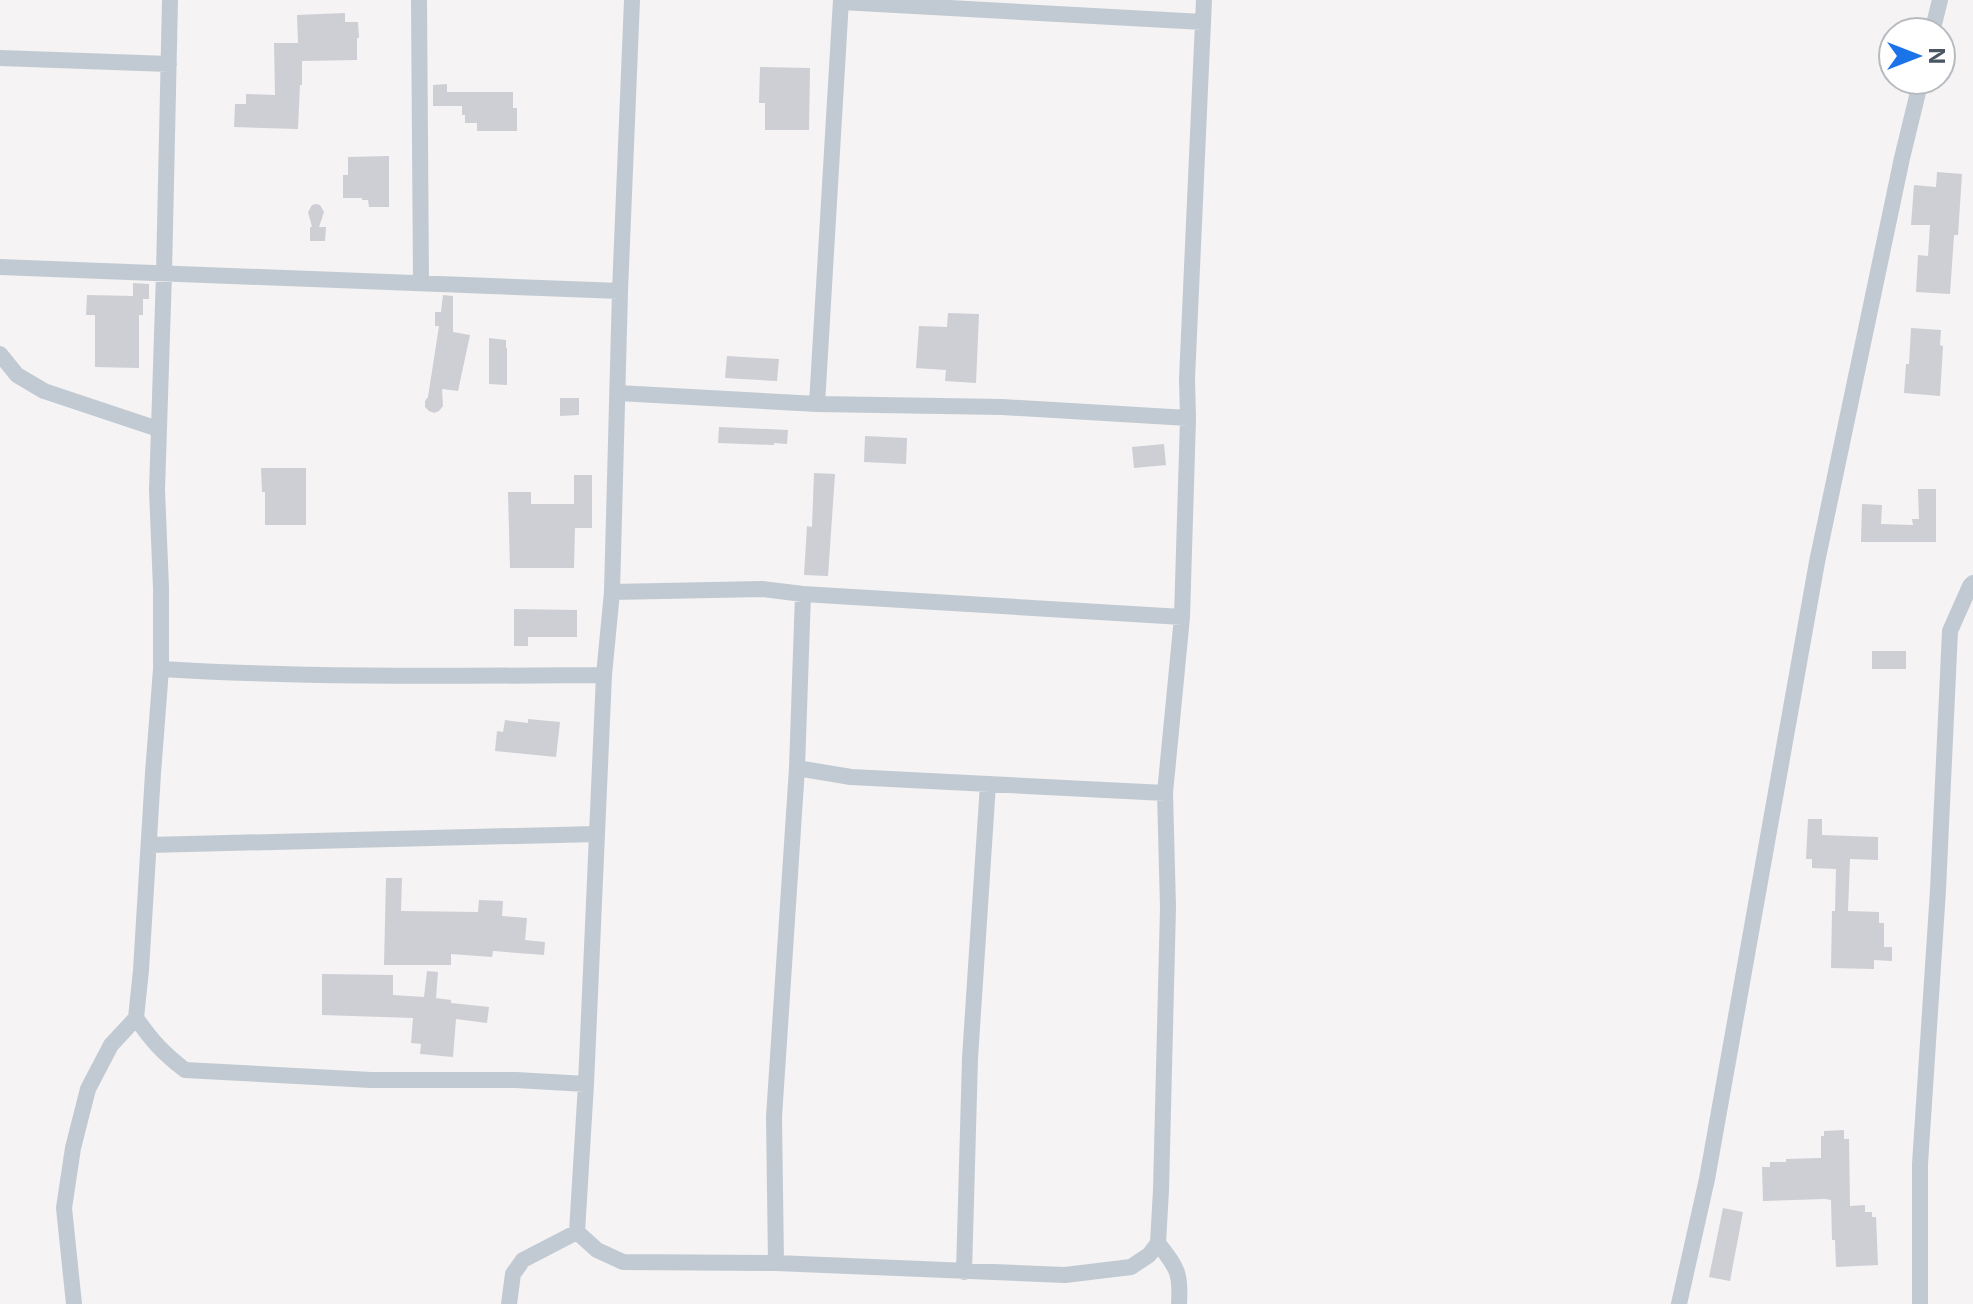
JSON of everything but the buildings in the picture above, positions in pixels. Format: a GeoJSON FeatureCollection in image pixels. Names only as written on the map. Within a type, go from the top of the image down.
{"type":"FeatureCollection","features":[{"type":"Feature","properties":{"kind":"street"},"geometry":{"type":"LineString","coordinates":[[74,1304],[64,1208],[73,1148],[88,1089],[111,1045],[136,1018],[149,845],[161,669],[157,490],[170,0]]}},
{"type":"Feature","properties":{"kind":"street"},"geometry":{"type":"LineString","coordinates":[[419,0],[421,282]]}},
{"type":"Feature","properties":{"kind":"street"},"geometry":{"type":"LineString","coordinates":[[577,1232],[604,675],[612,592],[632,0]]}},
{"type":"Feature","properties":{"kind":"street"},"geometry":{"type":"LineString","coordinates":[[577,1232],[597,1250],[623,1262],[776,1263],[1065,1275],[1131,1267],[1149,1255],[1158,1243],[1168,907],[1165,793],[1182,617],[1187,379],[1204,0]]}},
{"type":"Feature","properties":{"kind":"street"},"geometry":{"type":"LineString","coordinates":[[817,404],[841,1],[1203,22]]}},
{"type":"Feature","properties":{"kind":"street"},"geometry":{"type":"LineString","coordinates":[[0,58],[169,64]]}},
{"type":"Feature","properties":{"kind":"street"},"geometry":{"type":"LineString","coordinates":[[1679,1304],[1707,1179],[1817,562],[1917,96]]}},
{"type":"Feature","properties":{"kind":"street"},"geometry":{"type":"LineString","coordinates":[[0,267],[620,291]]}},
{"type":"Feature","properties":{"kind":"street"},"geometry":{"type":"LineString","coordinates":[[0,354],[17,375],[44,391],[158,429]]}},
{"type":"Feature","properties":{"kind":"street"},"geometry":{"type":"LineString","coordinates":[[618,393],[817,404],[1002,407],[1188,418]]}},
{"type":"Feature","properties":{"kind":"street"},"geometry":{"type":"LineString","coordinates":[[1920,1304],[1920,1164],[1937,905],[1950,631],[1973,583]]}},
{"type":"Feature","properties":{"kind":"street"},"geometry":{"type":"LineString","coordinates":[[612,592],[762,589],[1182,617]]}},
{"type":"Feature","properties":{"kind":"street"},"geometry":{"type":"LineString","coordinates":[[776,1263],[774,1117],[797,768],[803,594]]}},
{"type":"Feature","properties":{"kind":"street"},"geometry":{"type":"LineString","coordinates":[[161,669],[233,674],[402,677],[604,675]]}},
{"type":"Feature","properties":{"kind":"street"},"geometry":{"type":"LineString","coordinates":[[797,768],[851,777],[1165,793]]}},
{"type":"Feature","properties":{"kind":"street"},"geometry":{"type":"LineString","coordinates":[[964,1272],[970,1058],[988,784]]}},
{"type":"Feature","properties":{"kind":"street"},"geometry":{"type":"LineString","coordinates":[[149,845],[596,834]]}},
{"type":"Feature","properties":{"kind":"street"},"geometry":{"type":"LineString","coordinates":[[136,1018],[164,1054],[185,1070],[371,1080],[516,1080],[586,1084]]}},
{"type":"Feature","properties":{"kind":"street"},"geometry":{"type":"LineString","coordinates":[[509,1304],[513,1274],[523,1260],[577,1232]]}},
{"type":"Feature","properties":{"kind":"street"},"geometry":{"type":"LineString","coordinates":[[1158,1243],[1175,1266],[1180,1281],[1179,1304]]}}]}
